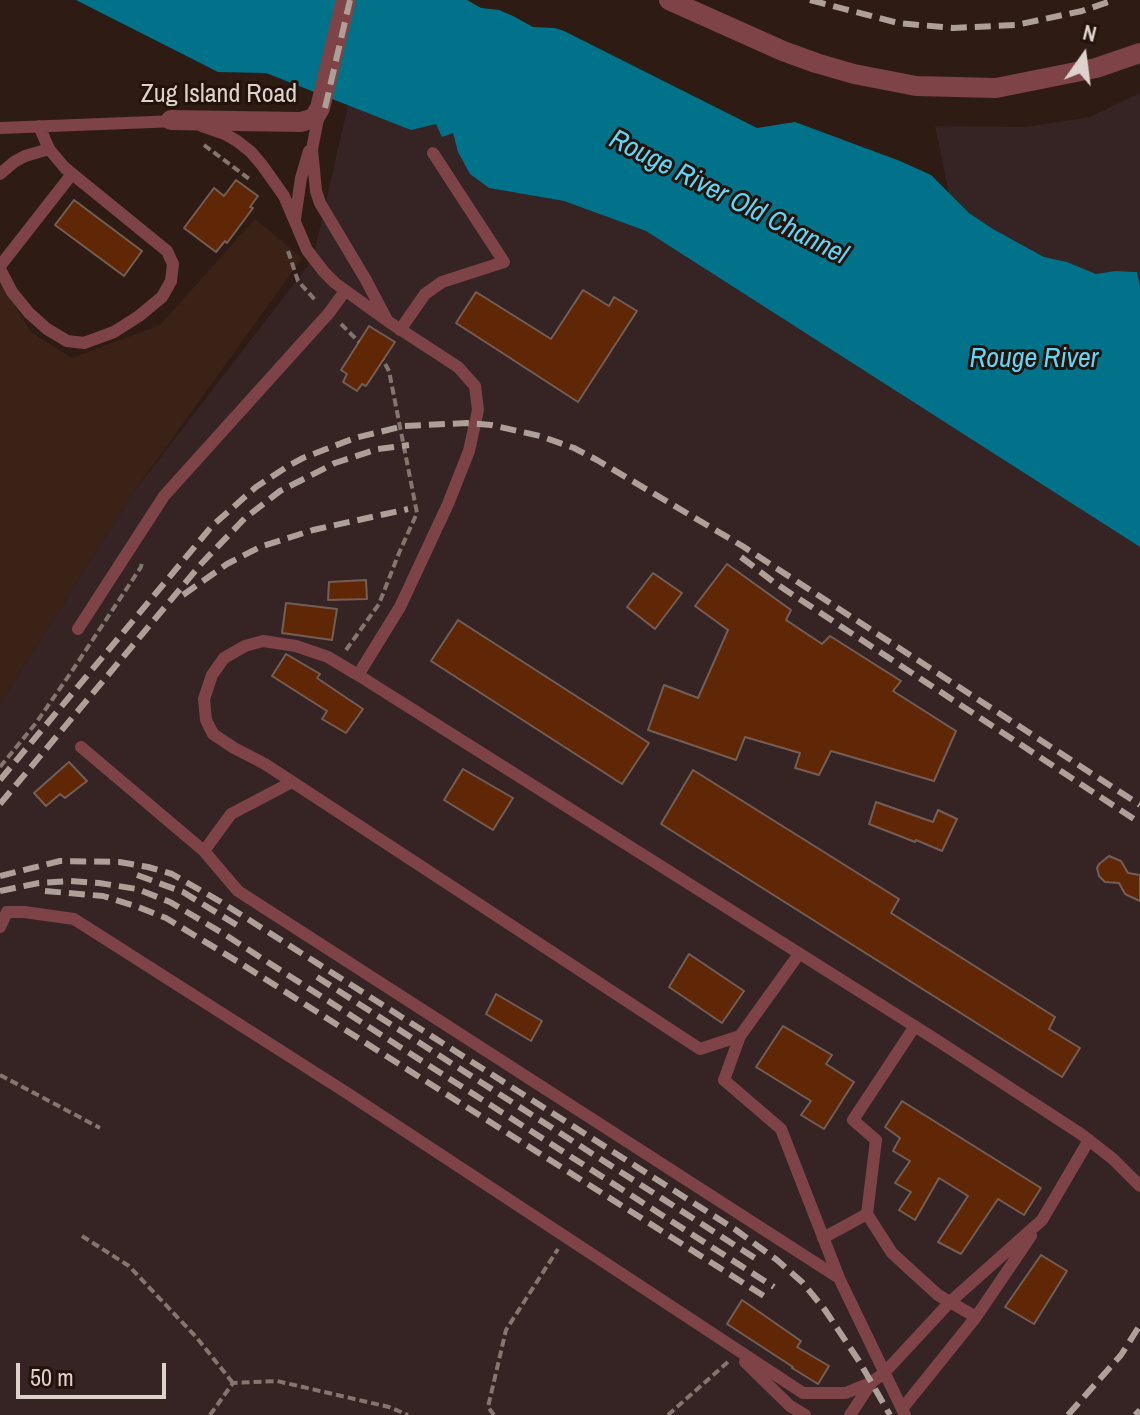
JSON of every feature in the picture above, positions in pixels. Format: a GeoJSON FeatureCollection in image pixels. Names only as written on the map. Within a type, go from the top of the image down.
{"type":"FeatureCollection","features":[{"type":"Feature","properties":{"kind":"street","name":"Zug Island Road"},"geometry":{"type":"LineString","coordinates":[[171,120],[307,122],[319,116],[346,0]]}},
{"type":"Feature","properties":{"kind":"street"},"geometry":{"type":"LineString","coordinates":[[669,0],[816,63],[916,86],[996,88],[1096,68],[1140,53]]}},
{"type":"Feature","properties":{"kind":"lane"},"geometry":{"type":"LineString","coordinates":[[319,116],[312,149],[320,203],[395,326]]}},
{"type":"Feature","properties":{"kind":"lane"},"geometry":{"type":"LineString","coordinates":[[295,222],[301,178],[319,116]]}},
{"type":"Feature","properties":{"kind":"lane"},"geometry":{"type":"LineString","coordinates":[[171,120],[225,134],[251,152],[284,196],[301,239],[324,272],[345,291],[458,367],[475,386],[478,410],[469,451],[425,557],[400,607],[358,675]]}},
{"type":"Feature","properties":{"kind":"lane","name":"Zug Island Road"},"geometry":{"type":"LineString","coordinates":[[0,128],[171,120]]}},
{"type":"Feature","properties":{"kind":"lane"},"geometry":{"type":"LineString","coordinates":[[39,126],[55,158],[167,251],[173,264],[171,281],[162,297],[139,316],[99,339],[84,343],[67,341],[29,313],[12,292],[0,267],[72,174]]}},
{"type":"Feature","properties":{"kind":"lane"},"geometry":{"type":"LineString","coordinates":[[0,174],[25,156],[49,149]]}},
{"type":"Feature","properties":{"kind":"lane"},"geometry":{"type":"LineString","coordinates":[[395,326],[425,294],[442,282],[504,262],[433,153]]}},
{"type":"Feature","properties":{"kind":"lane"},"geometry":{"type":"LineString","coordinates":[[78,629],[164,496],[329,313],[345,291]]}},
{"type":"Feature","properties":{"kind":"lane"},"geometry":{"type":"LineString","coordinates":[[740,1036],[700,1049],[292,782],[213,734],[206,720],[204,699],[212,675],[224,658],[245,646],[263,641],[315,651],[340,664],[915,1026],[1089,1140],[1140,1186]]}},
{"type":"Feature","properties":{"kind":"lane"},"geometry":{"type":"LineString","coordinates":[[81,747],[204,851],[238,891],[839,1278]]}},
{"type":"Feature","properties":{"kind":"lane"},"geometry":{"type":"LineString","coordinates":[[204,851],[231,814],[292,782]]}},
{"type":"Feature","properties":{"kind":"lane"},"geometry":{"type":"LineString","coordinates":[[0,927],[7,912],[74,919],[347,1093],[803,1393],[846,1393],[872,1382],[950,1302],[1042,1220]]}},
{"type":"Feature","properties":{"kind":"lane"},"geometry":{"type":"LineString","coordinates":[[799,954],[740,1036],[724,1080],[781,1129],[839,1278],[903,1412],[976,1317],[1042,1220],[1089,1140]]}},
{"type":"Feature","properties":{"kind":"lane"},"geometry":{"type":"LineString","coordinates":[[915,1026],[853,1120],[876,1140],[867,1214],[892,1253],[938,1295],[976,1317]]}},
{"type":"Feature","properties":{"kind":"lane"},"geometry":{"type":"LineString","coordinates":[[823,1238],[867,1214]]}},
{"type":"Feature","properties":{"kind":"lane"},"geometry":{"type":"LineString","coordinates":[[725,1342],[790,1406],[805,1415]]}},
{"type":"Feature","properties":{"kind":"lane"},"geometry":{"type":"LineString","coordinates":[[850,1415],[872,1382]]}},
{"type":"Feature","properties":{"kind":"path"},"geometry":{"type":"LineString","coordinates":[[194,137],[254,182]]}},
{"type":"Feature","properties":{"kind":"path"},"geometry":{"type":"LineString","coordinates":[[286,241],[298,281],[359,342]]}},
{"type":"Feature","properties":{"kind":"path"},"geometry":{"type":"LineString","coordinates":[[340,664],[349,644],[379,604],[417,513],[389,371],[383,360]]}},
{"type":"Feature","properties":{"kind":"path"},"geometry":{"type":"LineString","coordinates":[[0,1075],[100,1128]]}},
{"type":"Feature","properties":{"kind":"path"},"geometry":{"type":"LineString","coordinates":[[82,1236],[129,1266],[197,1338],[233,1383]]}},
{"type":"Feature","properties":{"kind":"path"},"geometry":{"type":"LineString","coordinates":[[494,1415],[488,1407],[506,1330],[565,1237]]}},
{"type":"Feature","properties":{"kind":"path"},"geometry":{"type":"LineString","coordinates":[[668,1415],[736,1353]]}},
{"type":"Feature","properties":{"kind":"path"},"geometry":{"type":"LineString","coordinates":[[233,1383],[277,1381],[389,1407],[408,1415]]}},
{"type":"Feature","properties":{"kind":"path"},"geometry":{"type":"LineString","coordinates":[[210,1415],[233,1383]]}},
{"type":"Feature","properties":{"kind":"shaded area"},"geometry":{"type":"Polygon","coordinates":[[[1140,93],[1140,287],[1136,272],[1096,274],[1044,257],[968,213],[949,193],[935,126],[1026,127],[1090,117],[1140,93]]]}},
{"type":"Feature","properties":{"kind":"shaded area"},"geometry":{"type":"Polygon","coordinates":[[[348,105],[413,129],[436,123],[453,133],[458,152],[470,174],[489,188],[564,201],[646,231],[1140,547],[1140,1415],[0,1415],[0,704],[136,489],[313,259],[348,105]]]}},
{"type":"Feature","properties":{"kind":"shaded area"},"geometry":{"type":"Polygon","coordinates":[[[255,219],[302,258],[136,489],[0,704],[0,282],[31,332],[72,358],[160,325],[255,219]]]}},
{"type":"Feature","properties":{"kind":"water","name":"Rouge River"},"geometry":{"type":"Polygon","coordinates":[[[76,0],[467,0],[481,8],[499,10],[533,27],[564,31],[757,128],[795,122],[900,161],[931,175],[969,213],[1044,257],[1096,274],[1137,272],[1140,287],[1140,547],[646,231],[564,201],[489,188],[470,174],[458,152],[453,133],[442,137],[436,124],[411,130],[266,73],[218,72],[76,0]]]}},
{"type":"Feature","properties":{"kind":"building"},"geometry":{"type":"Polygon","coordinates":[[[236,180],[258,196],[250,207],[253,208],[227,243],[225,241],[216,252],[184,228],[214,188],[224,196],[236,180]]]}},
{"type":"Feature","properties":{"kind":"building"},"geometry":{"type":"Polygon","coordinates":[[[74,200],[142,251],[124,276],[55,225],[74,200]]]}},
{"type":"Feature","properties":{"kind":"building"},"geometry":{"type":"Polygon","coordinates":[[[583,290],[609,306],[614,297],[637,311],[578,402],[456,323],[476,292],[551,339],[583,290]]]}},
{"type":"Feature","properties":{"kind":"building"},"geometry":{"type":"Polygon","coordinates":[[[369,326],[395,342],[366,386],[362,384],[357,391],[343,382],[347,374],[341,370],[369,326]]]}},
{"type":"Feature","properties":{"kind":"building"},"geometry":{"type":"Polygon","coordinates":[[[727,564],[791,610],[786,620],[822,644],[830,636],[901,681],[893,691],[956,731],[934,781],[831,751],[819,775],[795,768],[800,753],[745,737],[736,760],[648,730],[664,685],[698,698],[728,630],[695,606],[727,564]]]}},
{"type":"Feature","properties":{"kind":"building"},"geometry":{"type":"Polygon","coordinates":[[[653,573],[682,593],[655,629],[627,607],[653,573]]]}},
{"type":"Feature","properties":{"kind":"building"},"geometry":{"type":"Polygon","coordinates":[[[366,580],[367,599],[328,600],[329,582],[366,580]]]}},
{"type":"Feature","properties":{"kind":"building"},"geometry":{"type":"Polygon","coordinates":[[[286,603],[337,609],[332,640],[282,633],[286,603]]]}},
{"type":"Feature","properties":{"kind":"building"},"geometry":{"type":"Polygon","coordinates":[[[458,620],[649,743],[622,784],[431,661],[458,620]]]}},
{"type":"Feature","properties":{"kind":"building"},"geometry":{"type":"Polygon","coordinates":[[[286,654],[320,674],[317,678],[363,709],[346,733],[322,719],[327,711],[272,676],[286,654]]]}},
{"type":"Feature","properties":{"kind":"building"},"geometry":{"type":"Polygon","coordinates":[[[69,762],[87,781],[65,798],[60,794],[46,806],[34,793],[69,762]]]}},
{"type":"Feature","properties":{"kind":"building"},"geometry":{"type":"Polygon","coordinates":[[[463,769],[513,798],[493,830],[444,800],[463,769]]]}},
{"type":"Feature","properties":{"kind":"building"},"geometry":{"type":"Polygon","coordinates":[[[693,770],[899,899],[891,913],[1055,1017],[1049,1029],[1080,1048],[1062,1077],[661,824],[693,770]]]}},
{"type":"Feature","properties":{"kind":"building"},"geometry":{"type":"Polygon","coordinates":[[[876,802],[933,822],[938,810],[957,819],[942,851],[869,824],[876,802]]]}},
{"type":"Feature","properties":{"kind":"building"},"geometry":{"type":"Polygon","coordinates":[[[1109,856],[1121,861],[1128,873],[1140,875],[1140,901],[1125,894],[1119,883],[1105,882],[1099,876],[1099,864],[1109,856]]]}},
{"type":"Feature","properties":{"kind":"building"},"geometry":{"type":"Polygon","coordinates":[[[689,954],[744,991],[722,1023],[669,987],[689,954]]]}},
{"type":"Feature","properties":{"kind":"building"},"geometry":{"type":"Polygon","coordinates":[[[496,994],[542,1021],[531,1041],[486,1014],[496,994]]]}},
{"type":"Feature","properties":{"kind":"building"},"geometry":{"type":"Polygon","coordinates":[[[783,1026],[832,1055],[826,1064],[854,1082],[824,1129],[801,1115],[811,1101],[756,1067],[783,1026]]]}},
{"type":"Feature","properties":{"kind":"building"},"geometry":{"type":"Polygon","coordinates":[[[902,1101],[1041,1188],[1024,1215],[998,1199],[961,1254],[938,1242],[968,1196],[939,1178],[915,1220],[899,1210],[911,1192],[895,1183],[910,1161],[893,1151],[900,1138],[885,1127],[902,1101]]]}},
{"type":"Feature","properties":{"kind":"building"},"geometry":{"type":"Polygon","coordinates":[[[1041,1255],[1067,1271],[1034,1324],[1005,1307],[1041,1255]]]}},
{"type":"Feature","properties":{"kind":"building"},"geometry":{"type":"Polygon","coordinates":[[[742,1300],[801,1341],[797,1347],[829,1366],[818,1384],[727,1324],[742,1300]]]}},
{"type":"Feature","properties":{"kind":"railway"},"geometry":{"type":"LineString","coordinates":[[325,108],[350,0]]}},
{"type":"Feature","properties":{"kind":"railway"},"geometry":{"type":"LineString","coordinates":[[810,0],[898,23],[953,28],[1016,25],[1082,11],[1114,0]]}},
{"type":"Feature","properties":{"kind":"railway"},"geometry":{"type":"LineString","coordinates":[[0,780],[212,526],[256,487],[303,458],[355,438],[404,426],[467,423],[540,436],[597,460],[744,547],[1140,805]]}},
{"type":"Feature","properties":{"kind":"railway"},"geometry":{"type":"LineString","coordinates":[[0,804],[201,564],[245,518],[280,491],[335,463],[378,449],[409,445]]}},
{"type":"Feature","properties":{"kind":"railway"},"geometry":{"type":"LineString","coordinates":[[183,595],[227,564],[260,547],[313,530],[408,509]]}},
{"type":"Feature","properties":{"kind":"railway"},"geometry":{"type":"LineString","coordinates":[[741,557],[775,583],[1140,823]]}},
{"type":"Feature","properties":{"kind":"railway"},"geometry":{"type":"LineString","coordinates":[[0,876],[60,861],[119,862],[172,874],[221,902],[736,1230],[777,1260],[803,1283],[825,1310],[890,1415]]}},
{"type":"Feature","properties":{"kind":"railway"},"geometry":{"type":"LineString","coordinates":[[137,875],[183,892],[240,927]]}},
{"type":"Feature","properties":{"kind":"railway"},"geometry":{"type":"LineString","coordinates":[[0,891],[39,883],[70,881],[137,889],[170,902],[774,1287]]}},
{"type":"Feature","properties":{"kind":"railway"},"geometry":{"type":"LineString","coordinates":[[45,891],[103,896],[166,918],[767,1298]]}},
{"type":"Feature","properties":{"kind":"railway"},"geometry":{"type":"LineString","coordinates":[[317,977],[761,1262]]}},
{"type":"Feature","properties":{"kind":"railway"},"geometry":{"type":"LineString","coordinates":[[1068,1415],[1121,1355],[1140,1325]]}},
{"type":"Feature","properties":{"kind":"railway"},"geometry":{"type":"LineString","coordinates":[[1135,1415],[1140,1410]]}},
{"type":"Feature","properties":{"kind":"water label","name":"Rouge River Old Channel"},"geometry":{"type":"Point","coordinates":[728,198]}}]}
